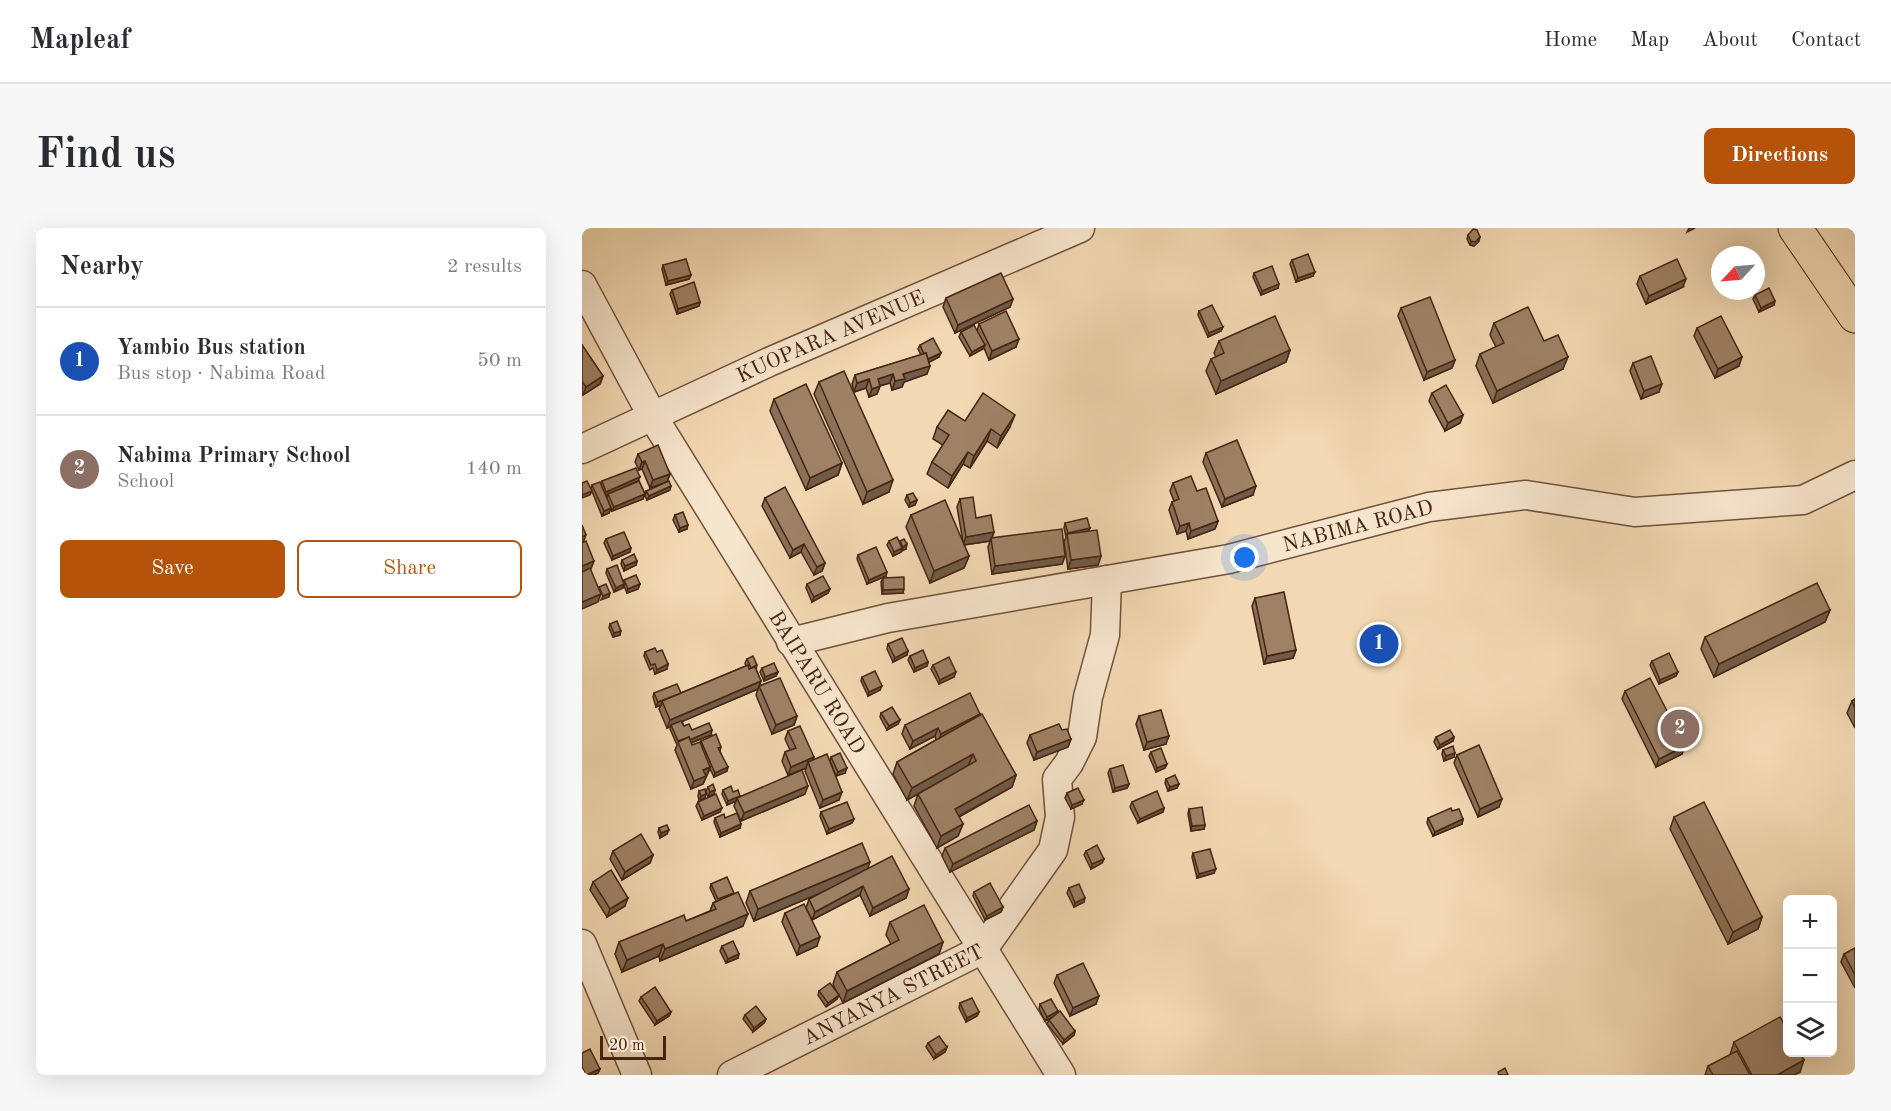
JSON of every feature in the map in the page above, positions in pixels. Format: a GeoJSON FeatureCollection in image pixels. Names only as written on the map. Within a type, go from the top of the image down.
{"type":"FeatureCollection","features":[{"type":"Feature","properties":{"kind":"main road"},"geometry":{"type":"LineString","coordinates":[[1795,228],[1855,316]]}},
{"type":"Feature","properties":{"kind":"street","name":"KUOPARA AVENUE"},"geometry":{"type":"LineString","coordinates":[[582,449],[769,362],[1080,228]]}},
{"type":"Feature","properties":{"kind":"street","name":"BAIPARU ROAD"},"geometry":{"type":"LineString","coordinates":[[582,285],[653,417],[1061,1075]]}},
{"type":"Feature","properties":{"kind":"street","name":"NABIMA ROAD"},"geometry":{"type":"LineString","coordinates":[[791,642],[888,618],[1229,559],[1429,507],[1526,495],[1635,512],[1803,500],[1855,475]]}},
{"type":"Feature","properties":{"kind":"street","name":"ANYANYA STREET"},"geometry":{"type":"LineString","coordinates":[[732,1075],[983,949],[1053,850],[1060,817],[1057,779],[1069,763],[1082,737],[1088,697],[1106,635],[1107,580]]}},
{"type":"Feature","properties":{"kind":"street"},"geometry":{"type":"LineString","coordinates":[[582,944],[637,1075]]}},
{"type":"Feature","properties":{"kind":"building"},"geometry":{"type":"Polygon","coordinates":[[[1473,229],[1477,230],[1480,237],[1475,242],[1471,241],[1468,235],[1473,229]]]}},
{"type":"Feature","properties":{"kind":"building"},"geometry":{"type":"Polygon","coordinates":[[[1308,254],[1315,272],[1298,278],[1292,260],[1308,254]]]}},
{"type":"Feature","properties":{"kind":"building"},"geometry":{"type":"Polygon","coordinates":[[[686,259],[691,275],[668,281],[663,265],[686,259]]]}},
{"type":"Feature","properties":{"kind":"building"},"geometry":{"type":"Polygon","coordinates":[[[1677,259],[1686,279],[1649,296],[1640,276],[1677,259]]]}},
{"type":"Feature","properties":{"kind":"building"},"geometry":{"type":"Polygon","coordinates":[[[1272,266],[1279,284],[1262,291],[1254,273],[1272,266]]]}},
{"type":"Feature","properties":{"kind":"building"},"geometry":{"type":"Polygon","coordinates":[[[1001,273],[1013,299],[958,325],[946,298],[1001,273]]]}},
{"type":"Feature","properties":{"kind":"building"},"geometry":{"type":"Polygon","coordinates":[[[694,282],[700,302],[678,309],[672,290],[694,282]]]}},
{"type":"Feature","properties":{"kind":"building"},"geometry":{"type":"Polygon","coordinates":[[[1769,288],[1775,301],[1761,308],[1757,300],[1765,300],[1765,290],[1769,288]]]}},
{"type":"Feature","properties":{"kind":"building"},"geometry":{"type":"Polygon","coordinates":[[[1430,297],[1455,360],[1427,372],[1401,308],[1430,297]]]}},
{"type":"Feature","properties":{"kind":"building"},"geometry":{"type":"Polygon","coordinates":[[[1212,305],[1223,327],[1209,333],[1199,311],[1212,305]]]}},
{"type":"Feature","properties":{"kind":"building"},"geometry":{"type":"Polygon","coordinates":[[[1528,307],[1544,341],[1558,335],[1568,357],[1497,391],[1480,354],[1504,343],[1494,323],[1528,307]]]}},
{"type":"Feature","properties":{"kind":"building"},"geometry":{"type":"Polygon","coordinates":[[[1006,311],[1019,339],[992,351],[979,324],[1006,311]]]}},
{"type":"Feature","properties":{"kind":"building"},"geometry":{"type":"Polygon","coordinates":[[[1275,316],[1290,350],[1221,381],[1211,359],[1224,353],[1219,341],[1275,316]]]}},
{"type":"Feature","properties":{"kind":"building"},"geometry":{"type":"Polygon","coordinates":[[[1721,316],[1742,357],[1718,369],[1697,328],[1721,316]]]}},
{"type":"Feature","properties":{"kind":"building"},"geometry":{"type":"Polygon","coordinates":[[[974,325],[985,345],[972,352],[961,332],[974,325]]]}},
{"type":"Feature","properties":{"kind":"building"},"geometry":{"type":"Polygon","coordinates":[[[933,338],[941,353],[928,359],[920,345],[933,338]]]}},
{"type":"Feature","properties":{"kind":"building"},"geometry":{"type":"Polygon","coordinates":[[[582,345],[603,376],[586,387],[582,381],[582,345]]]}},
{"type":"Feature","properties":{"kind":"building"},"geometry":{"type":"Polygon","coordinates":[[[926,353],[930,366],[903,374],[905,379],[895,381],[893,374],[878,379],[880,386],[872,389],[869,379],[857,383],[855,375],[926,353]]]}},
{"type":"Feature","properties":{"kind":"building"},"geometry":{"type":"Polygon","coordinates":[[[1651,356],[1662,384],[1644,391],[1633,363],[1651,356]]]}},
{"type":"Feature","properties":{"kind":"building"},"geometry":{"type":"Polygon","coordinates":[[[844,371],[893,480],[867,492],[819,382],[844,371]]]}},
{"type":"Feature","properties":{"kind":"building"},"geometry":{"type":"Polygon","coordinates":[[[806,384],[842,463],[810,478],[774,399],[806,384]]]}},
{"type":"Feature","properties":{"kind":"building"},"geometry":{"type":"Polygon","coordinates":[[[1446,385],[1463,415],[1448,423],[1432,393],[1446,385]]]}},
{"type":"Feature","properties":{"kind":"building"},"geometry":{"type":"Polygon","coordinates":[[[983,393],[1015,415],[1001,436],[991,429],[974,456],[968,452],[952,476],[932,462],[949,435],[937,427],[948,410],[965,421],[983,393]]]}},
{"type":"Feature","properties":{"kind":"building"},"geometry":{"type":"Polygon","coordinates":[[[1237,440],[1256,486],[1225,499],[1206,453],[1237,440]]]}},
{"type":"Feature","properties":{"kind":"building"},"geometry":{"type":"Polygon","coordinates":[[[658,445],[670,474],[653,480],[645,461],[642,462],[638,454],[658,445]]]}},
{"type":"Feature","properties":{"kind":"building"},"geometry":{"type":"Polygon","coordinates":[[[636,468],[640,477],[606,492],[602,481],[636,468]]]}},
{"type":"Feature","properties":{"kind":"building"},"geometry":{"type":"Polygon","coordinates":[[[1191,476],[1197,491],[1206,488],[1218,521],[1191,531],[1189,523],[1180,526],[1172,502],[1179,499],[1173,483],[1191,476]]]}},
{"type":"Feature","properties":{"kind":"building"},"geometry":{"type":"Polygon","coordinates":[[[587,481],[592,491],[582,495],[582,483],[587,481]]]}},
{"type":"Feature","properties":{"kind":"building"},"geometry":{"type":"Polygon","coordinates":[[[639,481],[645,494],[614,507],[608,494],[639,481]]]}},
{"type":"Feature","properties":{"kind":"building"},"geometry":{"type":"Polygon","coordinates":[[[669,481],[671,486],[649,496],[646,491],[669,481]]]}},
{"type":"Feature","properties":{"kind":"building"},"geometry":{"type":"Polygon","coordinates":[[[600,482],[611,508],[604,511],[592,485],[600,482]]]}},
{"type":"Feature","properties":{"kind":"building"},"geometry":{"type":"Polygon","coordinates":[[[785,487],[825,563],[817,567],[804,544],[793,550],[765,498],[785,487]]]}},
{"type":"Feature","properties":{"kind":"building"},"geometry":{"type":"Polygon","coordinates":[[[913,493],[917,500],[910,503],[907,495],[913,493]]]}},
{"type":"Feature","properties":{"kind":"building"},"geometry":{"type":"Polygon","coordinates":[[[973,497],[976,518],[991,515],[994,532],[966,537],[960,499],[973,497]]]}},
{"type":"Feature","properties":{"kind":"building"},"geometry":{"type":"Polygon","coordinates":[[[945,500],[969,556],[934,571],[911,515],[945,500]]]}},
{"type":"Feature","properties":{"kind":"building"},"geometry":{"type":"Polygon","coordinates":[[[683,512],[688,525],[680,528],[675,515],[683,512]]]}},
{"type":"Feature","properties":{"kind":"building"},"geometry":{"type":"Polygon","coordinates":[[[1087,518],[1090,528],[1068,533],[1065,523],[1087,518]]]}},
{"type":"Feature","properties":{"kind":"building"},"geometry":{"type":"Polygon","coordinates":[[[582,525],[586,535],[582,537],[582,525]]]}},
{"type":"Feature","properties":{"kind":"building"},"geometry":{"type":"Polygon","coordinates":[[[1062,529],[1065,556],[995,566],[991,538],[1062,529]]]}},
{"type":"Feature","properties":{"kind":"building"},"geometry":{"type":"Polygon","coordinates":[[[1097,530],[1101,556],[1071,560],[1067,534],[1097,530]]]}},
{"type":"Feature","properties":{"kind":"building"},"geometry":{"type":"Polygon","coordinates":[[[624,532],[631,548],[613,556],[606,539],[624,532]]]}},
{"type":"Feature","properties":{"kind":"building"},"geometry":{"type":"Polygon","coordinates":[[[897,537],[902,548],[894,552],[889,541],[897,537]]]}},
{"type":"Feature","properties":{"kind":"building"},"geometry":{"type":"Polygon","coordinates":[[[904,539],[907,544],[903,547],[900,541],[904,539]]]}},
{"type":"Feature","properties":{"kind":"building"},"geometry":{"type":"Polygon","coordinates":[[[586,541],[594,561],[582,566],[582,543],[586,541]]]}},
{"type":"Feature","properties":{"kind":"building"},"geometry":{"type":"Polygon","coordinates":[[[876,547],[887,572],[869,580],[858,555],[876,547]]]}},
{"type":"Feature","properties":{"kind":"building"},"geometry":{"type":"Polygon","coordinates":[[[634,554],[637,561],[625,566],[622,560],[634,554]]]}},
{"type":"Feature","properties":{"kind":"building"},"geometry":{"type":"Polygon","coordinates":[[[617,565],[624,584],[616,588],[607,569],[617,565]]]}},
{"type":"Feature","properties":{"kind":"building"},"geometry":{"type":"Polygon","coordinates":[[[590,568],[601,594],[582,602],[582,572],[590,568]]]}},
{"type":"Feature","properties":{"kind":"building"},"geometry":{"type":"Polygon","coordinates":[[[636,575],[640,584],[628,589],[624,580],[636,575]]]}},
{"type":"Feature","properties":{"kind":"building"},"geometry":{"type":"Polygon","coordinates":[[[823,576],[830,589],[814,597],[807,584],[823,576]]]}},
{"type":"Feature","properties":{"kind":"building"},"geometry":{"type":"Polygon","coordinates":[[[904,577],[904,589],[883,590],[883,578],[904,577]]]}},
{"type":"Feature","properties":{"kind":"building"},"geometry":{"type":"Polygon","coordinates":[[[1817,583],[1830,610],[1719,664],[1705,637],[1817,583]]]}},
{"type":"Feature","properties":{"kind":"building"},"geometry":{"type":"Polygon","coordinates":[[[606,584],[610,593],[603,596],[599,587],[606,584]]]}},
{"type":"Feature","properties":{"kind":"building"},"geometry":{"type":"Polygon","coordinates":[[[1284,592],[1296,650],[1267,656],[1255,598],[1284,592]]]}},
{"type":"Feature","properties":{"kind":"building"},"geometry":{"type":"Polygon","coordinates":[[[617,621],[621,631],[614,633],[610,624],[617,621]]]}},
{"type":"Feature","properties":{"kind":"building"},"geometry":{"type":"Polygon","coordinates":[[[902,638],[908,651],[895,658],[888,644],[902,638]]]}},
{"type":"Feature","properties":{"kind":"building"},"geometry":{"type":"Polygon","coordinates":[[[655,648],[657,652],[662,650],[668,664],[657,670],[655,664],[651,665],[645,652],[655,648]]]}},
{"type":"Feature","properties":{"kind":"building"},"geometry":{"type":"Polygon","coordinates":[[[923,650],[928,662],[915,668],[910,656],[923,650]]]}},
{"type":"Feature","properties":{"kind":"building"},"geometry":{"type":"Polygon","coordinates":[[[1669,653],[1678,672],[1660,680],[1652,661],[1669,653]]]}},
{"type":"Feature","properties":{"kind":"building"},"geometry":{"type":"Polygon","coordinates":[[[753,656],[757,665],[751,668],[747,659],[753,656]]]}},
{"type":"Feature","properties":{"kind":"building"},"geometry":{"type":"Polygon","coordinates":[[[949,657],[956,672],[940,680],[933,665],[949,657]]]}},
{"type":"Feature","properties":{"kind":"building"},"geometry":{"type":"Polygon","coordinates":[[[774,663],[778,672],[765,677],[762,668],[774,663]]]}},
{"type":"Feature","properties":{"kind":"building"},"geometry":{"type":"Polygon","coordinates":[[[748,665],[749,669],[755,667],[761,681],[670,720],[662,701],[748,665]]]}},
{"type":"Feature","properties":{"kind":"building"},"geometry":{"type":"Polygon","coordinates":[[[875,671],[882,686],[869,692],[862,677],[875,671]]]}},
{"type":"Feature","properties":{"kind":"building"},"geometry":{"type":"Polygon","coordinates":[[[780,678],[797,716],[776,725],[759,686],[780,678]]]}},
{"type":"Feature","properties":{"kind":"building"},"geometry":{"type":"Polygon","coordinates":[[[1650,678],[1685,746],[1659,759],[1625,691],[1650,678]]]}},
{"type":"Feature","properties":{"kind":"building"},"geometry":{"type":"Polygon","coordinates":[[[677,684],[681,693],[658,702],[654,693],[677,684]]]}},
{"type":"Feature","properties":{"kind":"building"},"geometry":{"type":"Polygon","coordinates":[[[970,693],[980,714],[941,734],[938,728],[913,741],[905,725],[970,693]]]}},
{"type":"Feature","properties":{"kind":"building"},"geometry":{"type":"Polygon","coordinates":[[[892,707],[900,720],[889,726],[881,713],[892,707]]]}},
{"type":"Feature","properties":{"kind":"building"},"geometry":{"type":"Polygon","coordinates":[[[1161,710],[1169,736],[1147,742],[1139,716],[1161,710]]]}},
{"type":"Feature","properties":{"kind":"building"},"geometry":{"type":"Polygon","coordinates":[[[982,714],[1016,775],[955,809],[963,824],[941,836],[918,794],[976,761],[973,754],[912,788],[897,762],[982,714]]]}},
{"type":"Feature","properties":{"kind":"building"},"geometry":{"type":"Polygon","coordinates":[[[681,721],[684,726],[689,724],[692,730],[709,723],[712,730],[690,740],[689,737],[678,741],[671,725],[681,721]]]}},
{"type":"Feature","properties":{"kind":"building"},"geometry":{"type":"Polygon","coordinates":[[[1059,724],[1062,730],[1067,729],[1071,739],[1037,752],[1030,735],[1059,724]]]}},
{"type":"Feature","properties":{"kind":"building"},"geometry":{"type":"Polygon","coordinates":[[[800,726],[814,757],[791,767],[785,752],[796,748],[788,731],[800,726]]]}},
{"type":"Feature","properties":{"kind":"building"},"geometry":{"type":"Polygon","coordinates":[[[1450,730],[1454,737],[1440,745],[1436,737],[1450,730]]]}},
{"type":"Feature","properties":{"kind":"building"},"geometry":{"type":"Polygon","coordinates":[[[716,734],[721,747],[718,748],[728,767],[715,773],[701,741],[716,734]]]}},
{"type":"Feature","properties":{"kind":"building"},"geometry":{"type":"Polygon","coordinates":[[[689,737],[692,745],[700,742],[710,767],[703,770],[706,776],[694,781],[678,742],[689,737]]]}},
{"type":"Feature","properties":{"kind":"building"},"geometry":{"type":"Polygon","coordinates":[[[1479,745],[1502,799],[1480,809],[1457,755],[1479,745]]]}},
{"type":"Feature","properties":{"kind":"building"},"geometry":{"type":"Polygon","coordinates":[[[1453,746],[1455,753],[1446,756],[1443,750],[1453,746]]]}},
{"type":"Feature","properties":{"kind":"building"},"geometry":{"type":"Polygon","coordinates":[[[1161,748],[1167,764],[1157,768],[1151,752],[1161,748]]]}},
{"type":"Feature","properties":{"kind":"building"},"geometry":{"type":"Polygon","coordinates":[[[840,753],[847,768],[838,772],[831,757],[840,753]]]}},
{"type":"Feature","properties":{"kind":"building"},"geometry":{"type":"Polygon","coordinates":[[[827,754],[842,792],[823,800],[808,762],[827,754]]]}},
{"type":"Feature","properties":{"kind":"building"},"geometry":{"type":"Polygon","coordinates":[[[1123,765],[1129,784],[1115,788],[1110,769],[1123,765]]]}},
{"type":"Feature","properties":{"kind":"building"},"geometry":{"type":"Polygon","coordinates":[[[802,770],[808,786],[744,813],[737,798],[802,770]]]}},
{"type":"Feature","properties":{"kind":"building"},"geometry":{"type":"Polygon","coordinates":[[[1175,775],[1179,784],[1170,787],[1166,779],[1175,775]]]}},
{"type":"Feature","properties":{"kind":"building"},"geometry":{"type":"Polygon","coordinates":[[[713,784],[715,790],[710,792],[708,787],[713,784]]]}},
{"type":"Feature","properties":{"kind":"building"},"geometry":{"type":"Polygon","coordinates":[[[731,786],[733,792],[738,790],[740,796],[728,801],[723,790],[731,786]]]}},
{"type":"Feature","properties":{"kind":"building"},"geometry":{"type":"Polygon","coordinates":[[[1078,788],[1084,800],[1072,805],[1067,793],[1078,788]]]}},
{"type":"Feature","properties":{"kind":"building"},"geometry":{"type":"Polygon","coordinates":[[[705,789],[706,794],[701,796],[699,791],[705,789]]]}},
{"type":"Feature","properties":{"kind":"building"},"geometry":{"type":"Polygon","coordinates":[[[1157,791],[1164,808],[1140,819],[1132,802],[1157,791]]]}},
{"type":"Feature","properties":{"kind":"building"},"geometry":{"type":"Polygon","coordinates":[[[716,794],[722,808],[704,816],[698,802],[716,794]]]}},
{"type":"Feature","properties":{"kind":"building"},"geometry":{"type":"Polygon","coordinates":[[[847,802],[854,819],[829,829],[821,812],[847,802]]]}},
{"type":"Feature","properties":{"kind":"building"},"geometry":{"type":"Polygon","coordinates":[[[1704,802],[1762,917],[1733,932],[1674,817],[1704,802]]]}},
{"type":"Feature","properties":{"kind":"building"},"geometry":{"type":"Polygon","coordinates":[[[1029,805],[1037,821],[953,864],[945,848],[1029,805]]]}},
{"type":"Feature","properties":{"kind":"building"},"geometry":{"type":"Polygon","coordinates":[[[1202,807],[1205,825],[1192,826],[1189,809],[1202,807]]]}},
{"type":"Feature","properties":{"kind":"building"},"geometry":{"type":"Polygon","coordinates":[[[1451,808],[1452,811],[1459,809],[1463,819],[1435,832],[1428,818],[1451,808]]]}},
{"type":"Feature","properties":{"kind":"building"},"geometry":{"type":"Polygon","coordinates":[[[737,813],[741,824],[721,833],[715,818],[724,814],[725,818],[737,813]]]}},
{"type":"Feature","properties":{"kind":"building"},"geometry":{"type":"Polygon","coordinates":[[[667,825],[669,830],[661,833],[659,828],[667,825]]]}},
{"type":"Feature","properties":{"kind":"building"},"geometry":{"type":"Polygon","coordinates":[[[641,834],[653,855],[625,872],[613,851],[641,834]]]}},
{"type":"Feature","properties":{"kind":"building"},"geometry":{"type":"Polygon","coordinates":[[[862,843],[870,862],[758,909],[750,891],[862,843]]]}},
{"type":"Feature","properties":{"kind":"building"},"geometry":{"type":"Polygon","coordinates":[[[1097,845],[1104,859],[1092,864],[1086,851],[1097,845]]]}},
{"type":"Feature","properties":{"kind":"building"},"geometry":{"type":"Polygon","coordinates":[[[1210,849],[1216,869],[1199,874],[1193,853],[1210,849]]]}},
{"type":"Feature","properties":{"kind":"building"},"geometry":{"type":"Polygon","coordinates":[[[892,856],[909,889],[873,908],[863,886],[815,912],[809,899],[892,856]]]}},
{"type":"Feature","properties":{"kind":"building"},"geometry":{"type":"Polygon","coordinates":[[[611,870],[628,898],[610,909],[593,882],[611,870]]]}},
{"type":"Feature","properties":{"kind":"building"},"geometry":{"type":"Polygon","coordinates":[[[727,877],[734,893],[718,899],[711,884],[727,877]]]}},
{"type":"Feature","properties":{"kind":"building"},"geometry":{"type":"Polygon","coordinates":[[[990,883],[1003,907],[987,916],[974,892],[990,883]]]}},
{"type":"Feature","properties":{"kind":"building"},"geometry":{"type":"Polygon","coordinates":[[[1079,884],[1085,898],[1075,903],[1069,888],[1079,884]]]}},
{"type":"Feature","properties":{"kind":"building"},"geometry":{"type":"Polygon","coordinates":[[[738,892],[748,914],[665,949],[663,944],[627,960],[619,942],[684,915],[686,921],[716,909],[713,903],[738,892]]]}},
{"type":"Feature","properties":{"kind":"building"},"geometry":{"type":"Polygon","coordinates":[[[804,904],[820,937],[800,946],[785,913],[804,904]]]}},
{"type":"Feature","properties":{"kind":"building"},"geometry":{"type":"Polygon","coordinates":[[[924,905],[943,942],[847,991],[837,972],[899,940],[890,922],[924,905]]]}},
{"type":"Feature","properties":{"kind":"building"},"geometry":{"type":"Polygon","coordinates":[[[733,941],[739,954],[728,959],[722,946],[733,941]]]}},
{"type":"Feature","properties":{"kind":"building"},"geometry":{"type":"Polygon","coordinates":[[[1855,948],[1855,975],[1844,954],[1855,948]]]}},
{"type":"Feature","properties":{"kind":"building"},"geometry":{"type":"Polygon","coordinates":[[[1083,963],[1099,996],[1073,1008],[1057,975],[1083,963]]]}},
{"type":"Feature","properties":{"kind":"building"},"geometry":{"type":"Polygon","coordinates":[[[830,983],[839,995],[828,1003],[819,991],[830,983]]]}},
{"type":"Feature","properties":{"kind":"building"},"geometry":{"type":"Polygon","coordinates":[[[655,987],[671,1012],[657,1021],[641,997],[655,987]]]}},
{"type":"Feature","properties":{"kind":"building"},"geometry":{"type":"Polygon","coordinates":[[[972,998],[979,1012],[967,1018],[960,1003],[972,998]]]}},
{"type":"Feature","properties":{"kind":"building"},"geometry":{"type":"Polygon","coordinates":[[[1051,999],[1058,1011],[1047,1017],[1040,1004],[1051,999]]]}},
{"type":"Feature","properties":{"kind":"building"},"geometry":{"type":"Polygon","coordinates":[[[756,1006],[766,1019],[754,1028],[745,1015],[756,1006]]]}},
{"type":"Feature","properties":{"kind":"building"},"geometry":{"type":"Polygon","coordinates":[[[1060,1011],[1075,1031],[1064,1040],[1049,1020],[1060,1011]]]}},
{"type":"Feature","properties":{"kind":"building"},"geometry":{"type":"Polygon","coordinates":[[[1780,1017],[1783,1022],[1783,1057],[1802,1057],[1804,1060],[1777,1075],[1752,1075],[1734,1042],[1780,1017]]]}},
{"type":"Feature","properties":{"kind":"building"},"geometry":{"type":"Polygon","coordinates":[[[939,1036],[947,1047],[936,1055],[928,1043],[939,1036]]]}},
{"type":"Feature","properties":{"kind":"building"},"geometry":{"type":"Polygon","coordinates":[[[590,1049],[600,1069],[586,1075],[582,1067],[582,1053],[590,1049]]]}},
{"type":"Feature","properties":{"kind":"building"},"geometry":{"type":"Polygon","coordinates":[[[1737,1051],[1750,1075],[1713,1075],[1708,1066],[1737,1051]]]}},
{"type":"Feature","properties":{"kind":"building"},"geometry":{"type":"Polygon","coordinates":[[[1505,1068],[1508,1075],[1499,1075],[1498,1072],[1505,1068]]]}},
{"type":"Feature","properties":{"kind":"place","name":"Yambio Bus station"},"geometry":{"type":"Point","coordinates":[1379,644]}},
{"type":"Feature","properties":{"kind":"place","name":"Nabima Primary School"},"geometry":{"type":"Point","coordinates":[1680,729]}}]}
